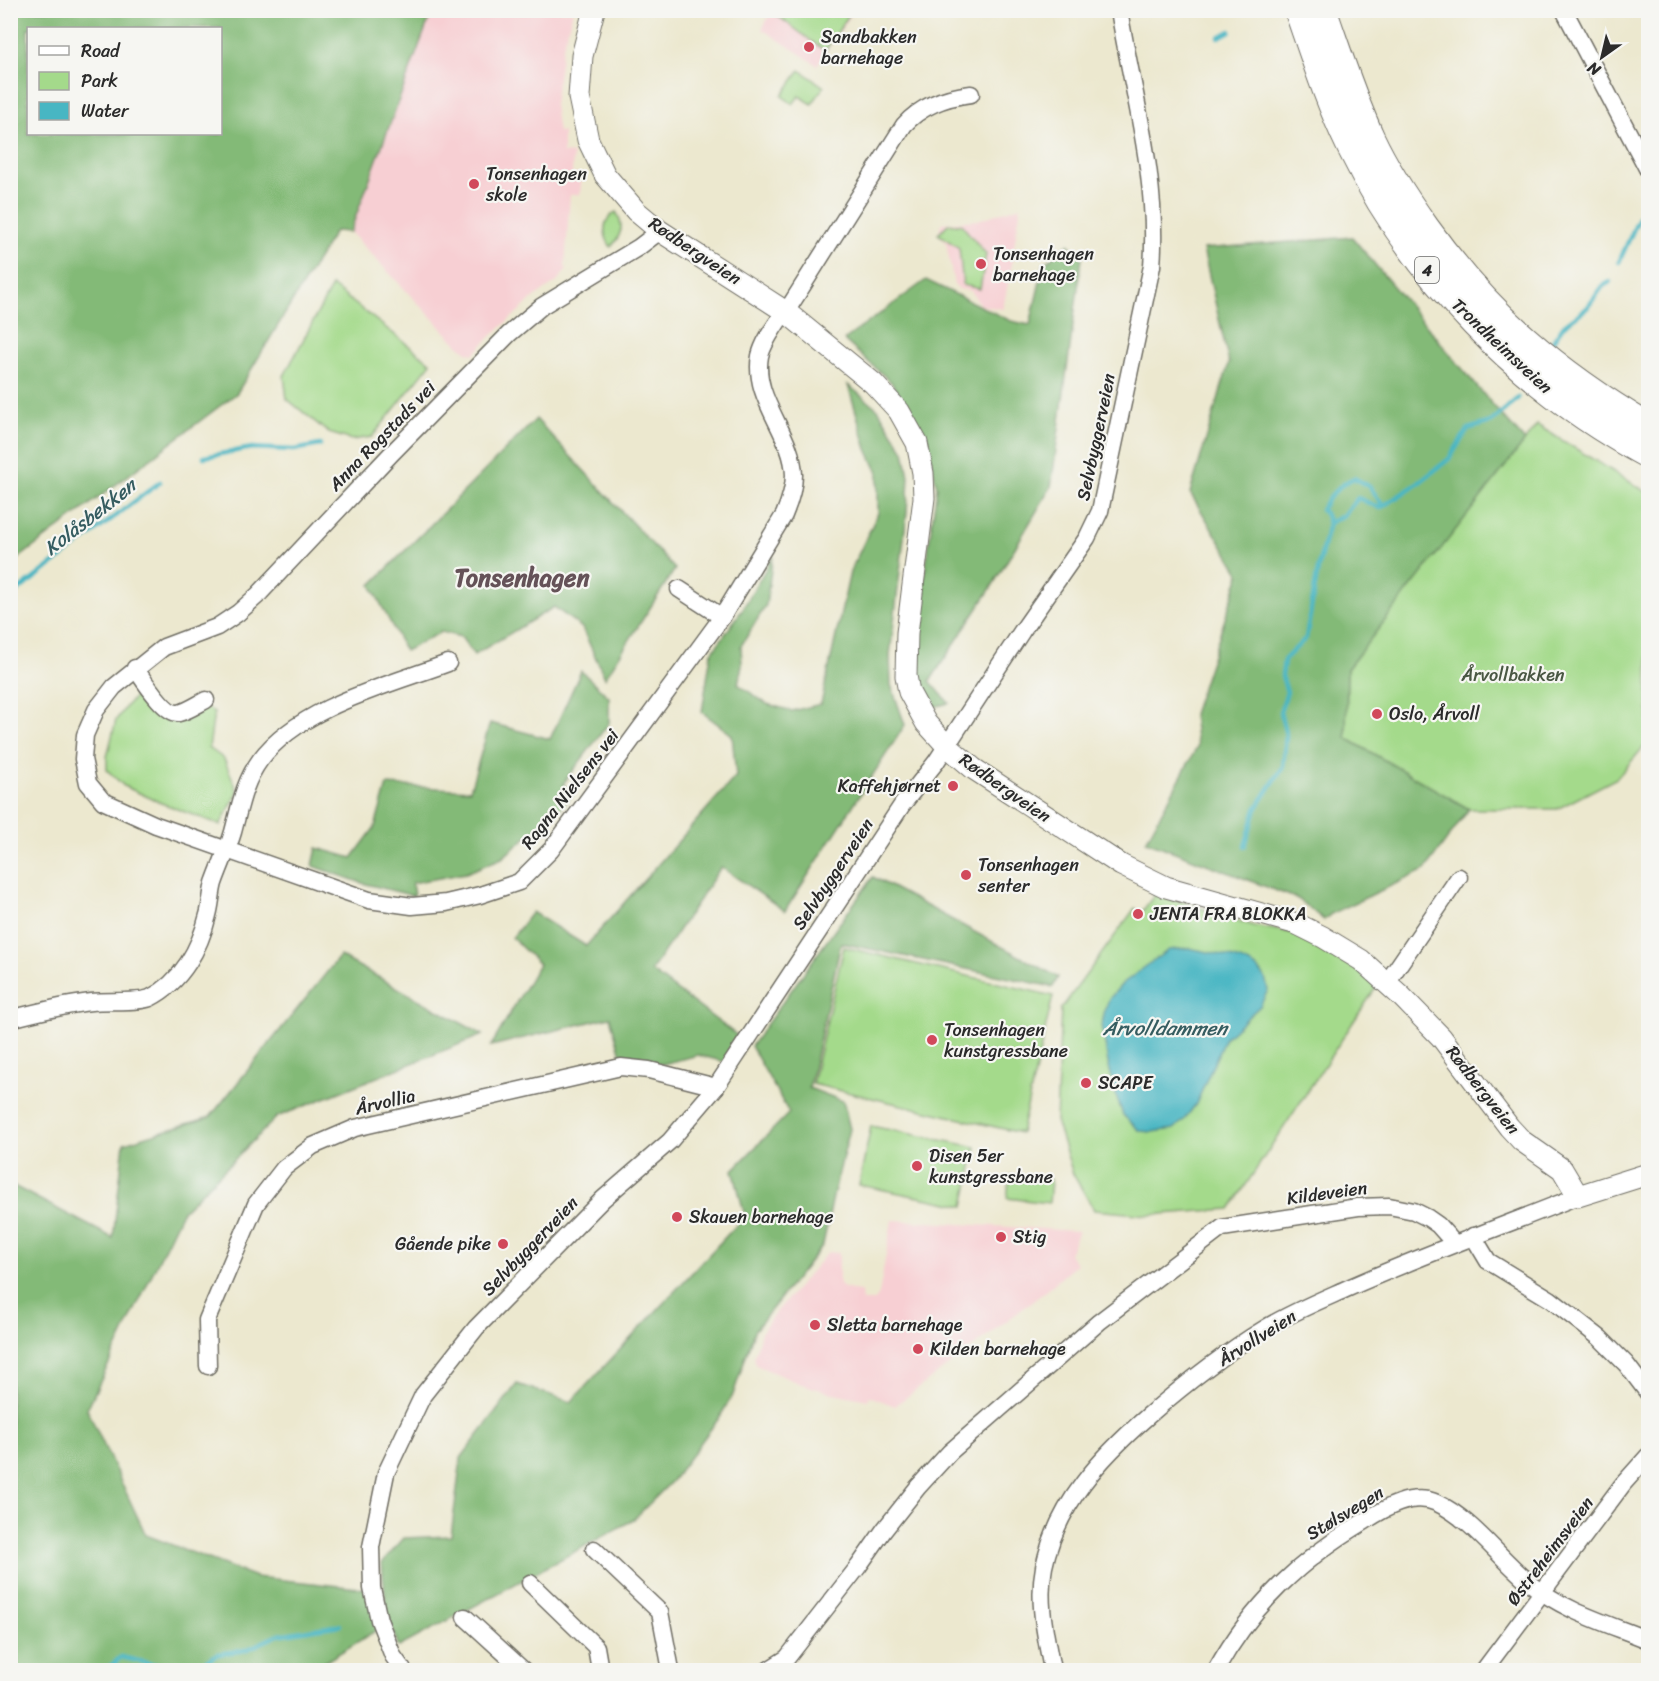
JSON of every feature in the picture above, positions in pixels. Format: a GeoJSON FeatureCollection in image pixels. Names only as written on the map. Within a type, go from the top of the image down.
{"type":"FeatureCollection","features":[{"type":"Feature","properties":{"kind":"highway","name":"Trondheimsveien"},"geometry":{"type":"LineString","coordinates":[[1298,10],[1329,99],[1350,145],[1370,185],[1421,263],[1451,300],[1514,362],[1577,411],[1648,455]]}},
{"type":"Feature","properties":{"kind":"highway","name":"Trondheimsveien"},"geometry":{"type":"LineString","coordinates":[[1323,10],[1372,140],[1410,206],[1441,248],[1498,315],[1532,346],[1591,392],[1648,427]]}},
{"type":"Feature","properties":{"kind":"street","name":"Rødbergveien"},"geometry":{"type":"LineString","coordinates":[[594,10],[586,37],[579,78],[582,116],[588,140],[605,175],[636,211],[660,231],[813,332],[886,394],[899,411],[917,443],[923,473],[924,498],[907,633],[906,676],[915,707],[926,723],[947,746],[974,769],[1121,865],[1166,886],[1297,924],[1361,960],[1445,1042],[1516,1135],[1562,1169],[1578,1196]]}},
{"type":"Feature","properties":{"kind":"street","name":"Selvbyggerveien"},"geometry":{"type":"LineString","coordinates":[[403,1671],[393,1656],[379,1620],[372,1588],[371,1547],[386,1473],[423,1395],[476,1328],[603,1199],[670,1141],[716,1087],[902,805],[936,762],[1022,631],[1087,538],[1100,512],[1152,266],[1155,234],[1142,122],[1128,70],[1119,10]]}},
{"type":"Feature","properties":{"kind":"street"},"geometry":{"type":"LineString","coordinates":[[1564,10],[1648,170]]}},
{"type":"Feature","properties":{"kind":"street"},"geometry":{"type":"LineString","coordinates":[[785,312],[904,125],[913,115],[937,100],[971,94]]}},
{"type":"Feature","properties":{"kind":"street","name":"Anna Rogstads vei"},"geometry":{"type":"LineString","coordinates":[[226,850],[156,825],[103,801],[88,783],[83,759],[85,735],[96,710],[114,687],[164,647],[217,627],[238,613],[258,595],[508,334],[542,306],[639,247],[660,231]]}},
{"type":"Feature","properties":{"kind":"street","name":"Ragna Nielsens vei"},"geometry":{"type":"LineString","coordinates":[[226,850],[369,900],[412,906],[446,903],[519,882],[562,837],[722,617],[784,515],[794,475],[789,452],[759,378],[761,353],[785,312]]}},
{"type":"Feature","properties":{"kind":"street"},"geometry":{"type":"LineString","coordinates":[[679,589],[722,617]]}},
{"type":"Feature","properties":{"kind":"street"},"geometry":{"type":"LineString","coordinates":[[10,1019],[52,1008],[93,1001],[147,999],[165,988],[182,972],[199,947],[214,885],[245,786],[261,759],[285,735],[313,715],[448,663]]}},
{"type":"Feature","properties":{"kind":"street"},"geometry":{"type":"LineString","coordinates":[[135,668],[165,708],[173,712],[179,713],[206,700]]}},
{"type":"Feature","properties":{"kind":"street"},"geometry":{"type":"LineString","coordinates":[[1386,984],[1459,877]]}},
{"type":"Feature","properties":{"kind":"street","name":"Årvollia"},"geometry":{"type":"LineString","coordinates":[[208,1366],[207,1320],[256,1204],[284,1168],[313,1146],[355,1128],[621,1067],[649,1070],[716,1087]]}},
{"type":"Feature","properties":{"kind":"street","name":"Årvollveien"},"geometry":{"type":"LineString","coordinates":[[1052,1671],[1042,1611],[1042,1578],[1056,1527],[1080,1486],[1116,1445],[1196,1378],[1264,1329],[1306,1307],[1454,1243],[1578,1196],[1648,1174]]}},
{"type":"Feature","properties":{"kind":"street","name":"Kildeveien"},"geometry":{"type":"LineString","coordinates":[[768,1671],[787,1658],[918,1487],[950,1452],[1099,1322],[1222,1228],[1375,1205],[1421,1214],[1438,1225],[1454,1243]]}},
{"type":"Feature","properties":{"kind":"street"},"geometry":{"type":"LineString","coordinates":[[1473,1236],[1488,1261],[1550,1299],[1600,1338],[1626,1364],[1648,1393]]}},
{"type":"Feature","properties":{"kind":"street","name":"Østreheimsveien"},"geometry":{"type":"LineString","coordinates":[[1484,1671],[1623,1484],[1648,1456]]}},
{"type":"Feature","properties":{"kind":"street","name":"Stølsvegen"},"geometry":{"type":"LineString","coordinates":[[1216,1671],[1245,1625],[1306,1560],[1370,1517],[1410,1500],[1427,1500],[1447,1509],[1543,1593],[1571,1608],[1648,1640]]}},
{"type":"Feature","properties":{"kind":"street"},"geometry":{"type":"LineString","coordinates":[[594,1549],[660,1612],[671,1671]]}},
{"type":"Feature","properties":{"kind":"street"},"geometry":{"type":"LineString","coordinates":[[530,1583],[596,1647],[600,1671]]}},
{"type":"Feature","properties":{"kind":"street"},"geometry":{"type":"LineString","coordinates":[[465,1617],[523,1671]]}},
{"type":"Feature","properties":{"kind":"shaded area","name":"Tonsenhagen skole"},"geometry":{"type":"Polygon","coordinates":[[[432,11],[573,11],[562,50],[554,105],[558,132],[563,132],[563,153],[573,154],[572,174],[582,174],[580,195],[570,195],[565,267],[567,269],[557,282],[536,296],[474,354],[467,352],[457,344],[350,232],[432,11]]]}},
{"type":"Feature","properties":{"kind":"shaded area","name":"Sandbakken barnehage"},"geometry":{"type":"Polygon","coordinates":[[[772,11],[854,11],[817,65],[762,29],[772,11]]]}},
{"type":"Feature","properties":{"kind":"shaded area","name":"Tonsenhagen barnehage"},"geometry":{"type":"Polygon","coordinates":[[[1021,206],[1003,309],[980,305],[971,291],[959,289],[954,284],[946,243],[938,234],[942,223],[978,220],[1021,206]]]}},
{"type":"Feature","properties":{"kind":"shaded area","name":"Kilden barnehage"},"geometry":{"type":"Polygon","coordinates":[[[892,1220],[1079,1231],[1069,1254],[1077,1264],[1042,1294],[895,1406],[869,1396],[868,1400],[828,1392],[798,1383],[756,1365],[754,1357],[761,1333],[771,1318],[828,1252],[839,1253],[839,1284],[844,1288],[861,1292],[862,1301],[875,1301],[879,1294],[892,1220]]]}},
{"type":"Feature","properties":{"kind":"green space"},"geometry":{"type":"Polygon","coordinates":[[[11,10],[432,11],[350,232],[335,231],[237,393],[11,564],[11,10]]]}},
{"type":"Feature","properties":{"kind":"green space"},"geometry":{"type":"Polygon","coordinates":[[[848,10],[851,12],[825,51],[771,11],[848,10]]]}},
{"type":"Feature","properties":{"kind":"green space"},"geometry":{"type":"Polygon","coordinates":[[[800,70],[824,87],[812,104],[799,96],[793,104],[782,96],[800,70]]]}},
{"type":"Feature","properties":{"kind":"green space"},"geometry":{"type":"Polygon","coordinates":[[[616,212],[621,230],[611,247],[605,228],[608,219],[616,212]]]}},
{"type":"Feature","properties":{"kind":"green space"},"geometry":{"type":"Polygon","coordinates":[[[948,224],[961,224],[986,254],[980,289],[963,285],[959,248],[938,234],[948,224]]]}},
{"type":"Feature","properties":{"kind":"green space"},"geometry":{"type":"Polygon","coordinates":[[[1352,237],[1525,441],[1347,669],[1346,738],[1469,809],[1425,870],[1331,914],[1324,920],[1298,899],[1146,841],[1197,747],[1193,714],[1240,574],[1190,493],[1229,363],[1203,249],[1352,237]]]}},
{"type":"Feature","properties":{"kind":"green space"},"geometry":{"type":"Polygon","coordinates":[[[1068,244],[1082,258],[1051,487],[991,588],[930,681],[949,703],[934,707],[919,684],[914,651],[937,487],[929,449],[912,414],[891,382],[844,340],[926,280],[1011,321],[1030,325],[1044,264],[1068,244]]]}},
{"type":"Feature","properties":{"kind":"green space"},"geometry":{"type":"Polygon","coordinates":[[[332,286],[431,363],[372,437],[352,440],[329,433],[287,399],[284,376],[332,286]]]}},
{"type":"Feature","properties":{"kind":"green space"},"geometry":{"type":"Polygon","coordinates":[[[848,385],[878,409],[904,451],[909,476],[907,512],[890,655],[891,685],[905,725],[785,911],[721,867],[651,971],[743,1040],[725,1062],[698,1055],[663,1064],[623,1062],[610,1017],[491,1046],[539,964],[512,938],[532,912],[586,946],[736,776],[732,735],[702,712],[711,654],[742,610],[773,556],[766,605],[741,646],[742,665],[738,684],[767,704],[792,711],[821,704],[850,572],[878,513],[878,473],[867,449],[848,385]]]}},
{"type":"Feature","properties":{"kind":"green space"},"geometry":{"type":"Polygon","coordinates":[[[536,419],[675,569],[605,678],[582,628],[554,607],[474,655],[461,637],[441,632],[405,651],[371,585],[536,419]]]}},
{"type":"Feature","properties":{"kind":"green space","name":"Årvollbakken"},"geometry":{"type":"Polygon","coordinates":[[[1537,425],[1648,493],[1648,742],[1617,778],[1557,809],[1469,809],[1346,738],[1347,669],[1537,425]]]}},
{"type":"Feature","properties":{"kind":"green space"},"geometry":{"type":"Polygon","coordinates":[[[581,671],[609,697],[609,723],[563,784],[574,793],[532,840],[528,836],[502,858],[466,873],[412,883],[414,896],[362,883],[313,866],[317,848],[352,858],[375,827],[387,785],[470,790],[490,723],[550,739],[581,671]]]}},
{"type":"Feature","properties":{"kind":"green space"},"geometry":{"type":"Polygon","coordinates":[[[142,690],[159,710],[206,706],[214,713],[209,748],[224,759],[238,792],[220,825],[161,803],[124,786],[107,770],[107,757],[116,720],[142,690]]]}},
{"type":"Feature","properties":{"kind":"green space"},"geometry":{"type":"Polygon","coordinates":[[[873,877],[1058,977],[1053,987],[841,943],[809,1088],[843,1101],[850,1129],[823,1245],[754,1331],[733,1395],[719,1418],[672,1481],[633,1520],[399,1647],[387,1616],[382,1563],[404,1538],[451,1536],[461,1458],[517,1384],[571,1402],[745,1216],[733,1170],[789,1113],[751,1046],[873,877]]]}},
{"type":"Feature","properties":{"kind":"green space"},"geometry":{"type":"Polygon","coordinates":[[[1156,893],[1254,926],[1293,933],[1335,953],[1379,983],[1230,1209],[1148,1215],[1094,1210],[1073,1174],[1056,1121],[1061,1009],[1135,908],[1141,913],[1156,893]]]}},
{"type":"Feature","properties":{"kind":"green space","name":"Tonsenhagen kunstgressbane"},"geometry":{"type":"Polygon","coordinates":[[[844,947],[1053,996],[1021,1133],[812,1084],[844,947]]]}},
{"type":"Feature","properties":{"kind":"green space"},"geometry":{"type":"Polygon","coordinates":[[[340,956],[483,1035],[277,1117],[182,1212],[87,1409],[146,1535],[256,1577],[367,1589],[385,1625],[312,1670],[11,1670],[10,1184],[113,1238],[124,1143],[210,1117],[340,956]]]}},
{"type":"Feature","properties":{"kind":"green space","name":"Disen 5er kunstgressbane"},"geometry":{"type":"Polygon","coordinates":[[[871,1126],[976,1147],[964,1206],[859,1185],[871,1126]]]}},
{"type":"Feature","properties":{"kind":"green space"},"geometry":{"type":"Polygon","coordinates":[[[1010,1175],[1051,1180],[1049,1203],[1007,1198],[1010,1175]]]}},
{"type":"Feature","properties":{"kind":"water","name":"Årvolldammen"},"geometry":{"type":"Polygon","coordinates":[[[1188,948],[1230,957],[1251,965],[1264,976],[1268,990],[1260,1006],[1225,1038],[1196,1104],[1184,1120],[1174,1129],[1140,1131],[1123,1115],[1117,1098],[1102,1025],[1105,1009],[1110,998],[1122,984],[1157,958],[1169,950],[1188,948]]]}},
{"type":"Feature","properties":{"kind":"waterway","name":"Kolåsbekken"},"geometry":{"type":"LineString","coordinates":[[1219,37],[1230,31]]}},
{"type":"Feature","properties":{"kind":"waterway"},"geometry":{"type":"LineString","coordinates":[[1619,262],[1645,204]]}},
{"type":"Feature","properties":{"kind":"waterway"},"geometry":{"type":"LineString","coordinates":[[1553,341],[1564,325],[1587,308],[1603,286],[1610,282]]}},
{"type":"Feature","properties":{"kind":"waterway"},"geometry":{"type":"LineString","coordinates":[[1245,846],[1256,809],[1283,767],[1286,735],[1280,712],[1287,692],[1282,676],[1284,660],[1306,638],[1319,563],[1329,523],[1344,515],[1358,498],[1380,508],[1416,485],[1449,459],[1468,429],[1491,422],[1518,398]]}},
{"type":"Feature","properties":{"kind":"waterway","name":"Kolåsbekken"},"geometry":{"type":"LineString","coordinates":[[204,457],[252,448],[294,450],[320,445]]}},
{"type":"Feature","properties":{"kind":"waterway"},"geometry":{"type":"LineString","coordinates":[[1329,523],[1325,513],[1321,510],[1335,491],[1354,478],[1370,487],[1383,506]]}},
{"type":"Feature","properties":{"kind":"waterway","name":"Kolåsbekken"},"geometry":{"type":"LineString","coordinates":[[10,599],[160,482]]}},
{"type":"Feature","properties":{"kind":"waterway"},"geometry":{"type":"LineString","coordinates":[[192,1670],[218,1654],[246,1650],[278,1635],[340,1625]]}},
{"type":"Feature","properties":{"kind":"waterway"},"geometry":{"type":"LineString","coordinates":[[106,1670],[121,1657],[179,1670]]}},
{"type":"Feature","properties":{"kind":"place","name":"Sandbakken barnehage"},"geometry":{"type":"Point","coordinates":[809,47]}},
{"type":"Feature","properties":{"kind":"place","name":"Tonsenhagen skole"},"geometry":{"type":"Point","coordinates":[474,184]}},
{"type":"Feature","properties":{"kind":"place","name":"Tonsenhagen barnehage"},"geometry":{"type":"Point","coordinates":[981,264]}},
{"type":"Feature","properties":{"kind":"place","name":"Oslo, Årvoll"},"geometry":{"type":"Point","coordinates":[1377,714]}},
{"type":"Feature","properties":{"kind":"place","name":"Kaffehjørnet"},"geometry":{"type":"Point","coordinates":[953,786]}},
{"type":"Feature","properties":{"kind":"place","name":"Tonsenhagen senter"},"geometry":{"type":"Point","coordinates":[966,875]}},
{"type":"Feature","properties":{"kind":"place","name":"JENTA FRA BLOKKA"},"geometry":{"type":"Point","coordinates":[1138,914]}},
{"type":"Feature","properties":{"kind":"place","name":"Tonsenhagen kunstgressbane"},"geometry":{"type":"Point","coordinates":[932,1040]}},
{"type":"Feature","properties":{"kind":"place","name":"SCAPE"},"geometry":{"type":"Point","coordinates":[1086,1083]}},
{"type":"Feature","properties":{"kind":"place","name":"Disen 5er kunstgressbane"},"geometry":{"type":"Point","coordinates":[917,1166]}},
{"type":"Feature","properties":{"kind":"place","name":"Skauen barnehage"},"geometry":{"type":"Point","coordinates":[677,1217]}},
{"type":"Feature","properties":{"kind":"place","name":"Stig"},"geometry":{"type":"Point","coordinates":[1001,1237]}},
{"type":"Feature","properties":{"kind":"place","name":"Gående pike"},"geometry":{"type":"Point","coordinates":[503,1244]}},
{"type":"Feature","properties":{"kind":"place","name":"Sletta barnehage"},"geometry":{"type":"Point","coordinates":[815,1325]}},
{"type":"Feature","properties":{"kind":"place","name":"Kilden barnehage"},"geometry":{"type":"Point","coordinates":[918,1349]}},
{"type":"Feature","properties":{"kind":"district","name":"Tonsenhagen"},"geometry":{"type":"Point","coordinates":[522,578]}}]}
